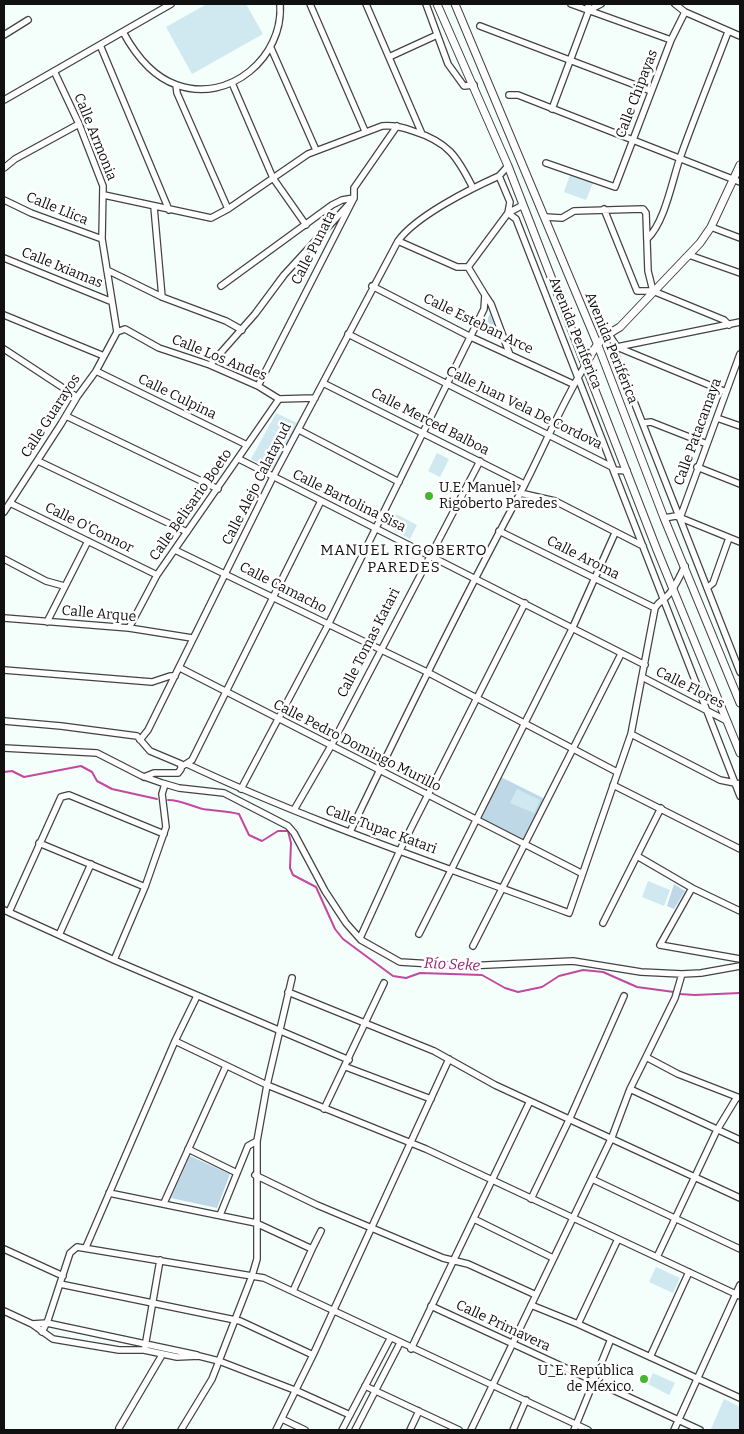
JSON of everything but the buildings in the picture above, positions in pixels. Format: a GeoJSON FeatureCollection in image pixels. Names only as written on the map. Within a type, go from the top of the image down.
{"type":"FeatureCollection","features":[{"type":"Feature","properties":{"kind":"street"},"geometry":{"type":"LineString","coordinates":[[4,100],[171,4]]}},
{"type":"Feature","properties":{"kind":"street"},"geometry":{"type":"LineString","coordinates":[[310,4],[365,131]]}},
{"type":"Feature","properties":{"kind":"street"},"geometry":{"type":"LineString","coordinates":[[366,4],[422,134]]}},
{"type":"Feature","properties":{"kind":"street"},"geometry":{"type":"LineString","coordinates":[[426,4],[454,75],[464,86],[474,85]]}},
{"type":"Feature","properties":{"kind":"street","name":"Avenida Periférica"},"geometry":{"type":"LineString","coordinates":[[438,4],[508,166],[674,588]]}},
{"type":"Feature","properties":{"kind":"street","name":"Avenida Periférica"},"geometry":{"type":"LineString","coordinates":[[455,4],[545,217],[664,518],[740,703]]}},
{"type":"Feature","properties":{"kind":"street"},"geometry":{"type":"LineString","coordinates":[[571,4],[588,7],[671,40]]}},
{"type":"Feature","properties":{"kind":"street"},"geometry":{"type":"LineString","coordinates":[[588,7],[601,4]]}},
{"type":"Feature","properties":{"kind":"street"},"geometry":{"type":"LineString","coordinates":[[675,4],[685,12],[740,36]]}},
{"type":"Feature","properties":{"kind":"street"},"geometry":{"type":"LineString","coordinates":[[122,32],[143,62],[176,85],[204,89],[232,83],[260,63],[271,48],[282,5]]}},
{"type":"Feature","properties":{"kind":"street"},"geometry":{"type":"LineString","coordinates":[[552,108],[588,7]]}},
{"type":"Feature","properties":{"kind":"street","name":"Calle Chipayas"},"geometry":{"type":"LineString","coordinates":[[546,163],[614,187],[671,40],[685,12]]}},
{"type":"Feature","properties":{"kind":"street"},"geometry":{"type":"LineString","coordinates":[[4,35],[28,20]]}},
{"type":"Feature","properties":{"kind":"street"},"geometry":{"type":"LineString","coordinates":[[480,26],[651,91]]}},
{"type":"Feature","properties":{"kind":"street"},"geometry":{"type":"LineString","coordinates":[[647,239],[652,234],[666,203],[680,158],[728,32]]}},
{"type":"Feature","properties":{"kind":"street"},"geometry":{"type":"LineString","coordinates":[[389,57],[437,35]]}},
{"type":"Feature","properties":{"kind":"street"},"geometry":{"type":"LineString","coordinates":[[100,46],[169,210]]}},
{"type":"Feature","properties":{"kind":"street"},"geometry":{"type":"LineString","coordinates":[[271,48],[316,150]]}},
{"type":"Feature","properties":{"kind":"street","name":"Calle Armonia"},"geometry":{"type":"LineString","coordinates":[[54,71],[79,124],[104,195],[102,239],[110,301],[117,332]]}},
{"type":"Feature","properties":{"kind":"street"},"geometry":{"type":"LineString","coordinates":[[232,83],[273,178],[306,225]]}},
{"type":"Feature","properties":{"kind":"street"},"geometry":{"type":"LineString","coordinates":[[176,85],[177,93],[228,209]]}},
{"type":"Feature","properties":{"kind":"street"},"geometry":{"type":"LineString","coordinates":[[509,95],[518,95],[738,181]]}},
{"type":"Feature","properties":{"kind":"street"},"geometry":{"type":"LineString","coordinates":[[4,168],[15,159],[79,124]]}},
{"type":"Feature","properties":{"kind":"street"},"geometry":{"type":"LineString","coordinates":[[104,195],[211,218],[228,209],[316,150],[382,126],[397,126],[422,134],[450,149],[473,188]]}},
{"type":"Feature","properties":{"kind":"street","name":"Calle Punata"},"geometry":{"type":"LineString","coordinates":[[258,386],[353,200],[357,181],[397,126]]}},
{"type":"Feature","properties":{"kind":"street"},"geometry":{"type":"LineString","coordinates":[[350,832],[474,578],[596,343],[608,333],[620,327],[653,290],[689,255],[711,227],[738,181],[740,165]]}},
{"type":"Feature","properties":{"kind":"street"},"geometry":{"type":"LineString","coordinates":[[508,166],[499,176],[510,202],[508,213]]}},
{"type":"Feature","properties":{"kind":"street","name":"Calle Alejo Calatayud"},"geometry":{"type":"LineString","coordinates":[[140,740],[148,730],[180,668],[192,638],[274,477],[300,430],[372,286],[398,241],[406,230],[473,188],[499,176]]}},
{"type":"Feature","properties":{"kind":"street","name":"Calle Llica"},"geometry":{"type":"LineString","coordinates":[[4,200],[47,220],[102,239]]}},
{"type":"Feature","properties":{"kind":"street"},"geometry":{"type":"LineString","coordinates":[[221,286],[332,205],[342,200],[353,200]]}},
{"type":"Feature","properties":{"kind":"street"},"geometry":{"type":"LineString","coordinates":[[210,365],[242,330],[284,274],[305,254],[346,205],[353,200]]}},
{"type":"Feature","properties":{"kind":"street"},"geometry":{"type":"LineString","coordinates":[[468,267],[508,213],[523,205]]}},
{"type":"Feature","properties":{"kind":"street"},"geometry":{"type":"LineString","coordinates":[[154,207],[162,297]]}},
{"type":"Feature","properties":{"kind":"street"},"geometry":{"type":"LineString","coordinates":[[604,209],[637,291],[653,290],[724,320],[729,325]]}},
{"type":"Feature","properties":{"kind":"street"},"geometry":{"type":"LineString","coordinates":[[545,217],[562,218],[574,211],[643,209],[646,213],[648,271],[653,290]]}},
{"type":"Feature","properties":{"kind":"street","name":"Avenida Periferica"},"geometry":{"type":"LineString","coordinates":[[508,213],[516,218],[614,470]]}},
{"type":"Feature","properties":{"kind":"street"},"geometry":{"type":"LineString","coordinates":[[711,227],[740,238]]}},
{"type":"Feature","properties":{"kind":"street"},"geometry":{"type":"LineString","coordinates":[[398,241],[457,267],[468,267]]}},
{"type":"Feature","properties":{"kind":"street"},"geometry":{"type":"LineString","coordinates":[[689,255],[740,273]]}},
{"type":"Feature","properties":{"kind":"street","name":"Calle Ixiamas"},"geometry":{"type":"LineString","coordinates":[[4,258],[110,301]]}},
{"type":"Feature","properties":{"kind":"street"},"geometry":{"type":"LineString","coordinates":[[468,267],[491,304],[510,355]]}},
{"type":"Feature","properties":{"kind":"street"},"geometry":{"type":"LineString","coordinates":[[107,270],[162,297],[242,330]]}},
{"type":"Feature","properties":{"kind":"street","name":"Calle Esteban Arce"},"geometry":{"type":"LineString","coordinates":[[372,286],[471,337],[574,384]]}},
{"type":"Feature","properties":{"kind":"street"},"geometry":{"type":"LineString","coordinates":[[241,789],[328,625],[471,337],[484,309],[485,295]]}},
{"type":"Feature","properties":{"kind":"street"},"geometry":{"type":"LineString","coordinates":[[4,315],[104,356]]}},
{"type":"Feature","properties":{"kind":"street"},"geometry":{"type":"LineString","coordinates":[[617,347],[740,322]]}},
{"type":"Feature","properties":{"kind":"street","name":"Calle Los Andes"},"geometry":{"type":"LineString","coordinates":[[117,332],[125,329],[159,348],[210,365],[258,386],[279,398],[315,398]]}},
{"type":"Feature","properties":{"kind":"street","name":"Calle Guarayos"},"geometry":{"type":"LineString","coordinates":[[6,508],[38,461],[76,397],[96,372],[117,332]]}},
{"type":"Feature","properties":{"kind":"street"},"geometry":{"type":"LineString","coordinates":[[608,333],[617,347],[726,392]]}},
{"type":"Feature","properties":{"kind":"street","name":"Calle Juan Vela De Cordova"},"geometry":{"type":"LineString","coordinates":[[348,334],[548,436],[604,461],[614,470]]}},
{"type":"Feature","properties":{"kind":"street"},"geometry":{"type":"LineString","coordinates":[[617,347],[615,353],[707,588],[737,658],[740,672]]}},
{"type":"Feature","properties":{"kind":"street"},"geometry":{"type":"LineString","coordinates":[[4,349],[76,397]]}},
{"type":"Feature","properties":{"kind":"street","name":"Calle Patacamaya"},"geometry":{"type":"LineString","coordinates":[[680,518],[740,354]]}},
{"type":"Feature","properties":{"kind":"street","name":"Calle Culpina"},"geometry":{"type":"LineString","coordinates":[[96,372],[248,445]]}},
{"type":"Feature","properties":{"kind":"street","name":"Calle Merced Balboa"},"geometry":{"type":"LineString","coordinates":[[323,383],[424,432],[524,484]]}},
{"type":"Feature","properties":{"kind":"street","name":"Calle Belisario Boeto"},"geometry":{"type":"LineString","coordinates":[[129,628],[157,575],[279,398]]}},
{"type":"Feature","properties":{"kind":"street"},"geometry":{"type":"LineString","coordinates":[[66,416],[218,489]]}},
{"type":"Feature","properties":{"kind":"street"},"geometry":{"type":"LineString","coordinates":[[717,418],[740,426]]}},
{"type":"Feature","properties":{"kind":"street"},"geometry":{"type":"LineString","coordinates":[[643,423],[651,422],[707,444]]}},
{"type":"Feature","properties":{"kind":"street"},"geometry":{"type":"LineString","coordinates":[[300,430],[399,482]]}},
{"type":"Feature","properties":{"kind":"street","name":"Calle Bartolina Sisa"},"geometry":{"type":"LineString","coordinates":[[239,458],[321,502],[430,555],[645,665]]}},
{"type":"Feature","properties":{"kind":"street"},"geometry":{"type":"LineString","coordinates":[[38,461],[187,532]]}},
{"type":"Feature","properties":{"kind":"street","name":"Calle Tomas Katari"},"geometry":{"type":"LineString","coordinates":[[294,810],[331,746],[380,649],[480,461]]}},
{"type":"Feature","properties":{"kind":"street"},"geometry":{"type":"LineString","coordinates":[[697,468],[740,484]]}},
{"type":"Feature","properties":{"kind":"street"},"geometry":{"type":"LineString","coordinates":[[627,471],[614,470],[738,784],[740,796]]}},
{"type":"Feature","properties":{"kind":"street"},"geometry":{"type":"LineString","coordinates":[[520,492],[555,501],[615,534],[643,546]]}},
{"type":"Feature","properties":{"kind":"street"},"geometry":{"type":"LineString","coordinates":[[144,777],[154,773],[178,773],[181,767],[192,760],[321,502]]}},
{"type":"Feature","properties":{"kind":"street","name":"Calle O'Connor"},"geometry":{"type":"LineString","coordinates":[[6,508],[88,541],[157,575]]}},
{"type":"Feature","properties":{"kind":"street"},"geometry":{"type":"LineString","coordinates":[[664,518],[676,516],[740,542]]}},
{"type":"Feature","properties":{"kind":"street","name":"Calle Aroma"},"geometry":{"type":"LineString","coordinates":[[499,531],[655,608]]}},
{"type":"Feature","properties":{"kind":"street"},"geometry":{"type":"LineString","coordinates":[[420,934],[572,629],[615,534]]}},
{"type":"Feature","properties":{"kind":"street"},"geometry":{"type":"LineString","coordinates":[[707,588],[713,583],[729,538]]}},
{"type":"Feature","properties":{"kind":"street"},"geometry":{"type":"LineString","coordinates":[[46,622],[88,541]]}},
{"type":"Feature","properties":{"kind":"street","name":"Calle Camacho"},"geometry":{"type":"LineString","coordinates":[[175,550],[275,596],[328,625],[380,649]]}},
{"type":"Feature","properties":{"kind":"street"},"geometry":{"type":"LineString","coordinates":[[4,559],[46,581],[64,586]]}},
{"type":"Feature","properties":{"kind":"street"},"geometry":{"type":"LineString","coordinates":[[581,873],[631,734],[655,608],[660,600],[664,599],[674,588],[685,566]]}},
{"type":"Feature","properties":{"kind":"street"},"geometry":{"type":"LineString","coordinates":[[674,588],[740,753]]}},
{"type":"Feature","properties":{"kind":"street"},"geometry":{"type":"LineString","coordinates":[[360,938],[400,850],[525,603]]}},
{"type":"Feature","properties":{"kind":"street","name":"Calle Arque"},"geometry":{"type":"LineString","coordinates":[[4,618],[129,628],[192,638]]}},
{"type":"Feature","properties":{"kind":"street"},"geometry":{"type":"LineString","coordinates":[[380,649],[618,772]]}},
{"type":"Feature","properties":{"kind":"street"},"geometry":{"type":"LineString","coordinates":[[473,946],[621,654]]}},
{"type":"Feature","properties":{"kind":"street","name":"Calle Pedro Domingo Murillo"},"geometry":{"type":"LineString","coordinates":[[180,668],[581,873]]}},
{"type":"Feature","properties":{"kind":"street"},"geometry":{"type":"LineString","coordinates":[[4,670],[152,682],[175,676]]}},
{"type":"Feature","properties":{"kind":"street","name":"Calle Flores"},"geometry":{"type":"LineString","coordinates":[[642,677],[727,721]]}},
{"type":"Feature","properties":{"kind":"street"},"geometry":{"type":"LineString","coordinates":[[4,721],[137,736],[150,751],[176,760],[181,764],[181,767]]}},
{"type":"Feature","properties":{"kind":"street"},"geometry":{"type":"LineString","coordinates":[[631,734],[720,780],[738,784]]}},
{"type":"Feature","properties":{"kind":"street"},"geometry":{"type":"LineString","coordinates":[[4,748],[97,752],[144,777],[165,784],[224,793],[288,826],[294,833],[325,891],[346,924],[360,938],[392,959],[419,965],[516,965],[573,961],[641,972],[682,974],[702,973],[740,966]]}},
{"type":"Feature","properties":{"kind":"street","name":"Calle Tupac Katari"},"geometry":{"type":"LineString","coordinates":[[187,764],[241,789],[350,832],[568,913],[581,873]]}},
{"type":"Feature","properties":{"kind":"street"},"geometry":{"type":"LineString","coordinates":[[114,960],[145,887],[164,834],[166,827],[162,794],[165,784]]}},
{"type":"Feature","properties":{"kind":"street"},"geometry":{"type":"LineString","coordinates":[[613,785],[740,849]]}},
{"type":"Feature","properties":{"kind":"street"},"geometry":{"type":"LineString","coordinates":[[164,834],[69,795],[59,799],[6,911],[114,960],[349,1060]]}},
{"type":"Feature","properties":{"kind":"street"},"geometry":{"type":"LineString","coordinates":[[603,922],[661,808]]}},
{"type":"Feature","properties":{"kind":"street"},"geometry":{"type":"LineString","coordinates":[[39,843],[145,887]]}},
{"type":"Feature","properties":{"kind":"street"},"geometry":{"type":"LineString","coordinates":[[638,856],[692,888],[740,911]]}},
{"type":"Feature","properties":{"kind":"street"},"geometry":{"type":"LineString","coordinates":[[59,935],[91,864]]}},
{"type":"Feature","properties":{"kind":"street"},"geometry":{"type":"LineString","coordinates":[[692,888],[660,945],[740,959]]}},
{"type":"Feature","properties":{"kind":"street"},"geometry":{"type":"LineString","coordinates":[[471,1430],[513,1346],[552,1258],[612,1137],[630,1089],[675,998],[682,974]]}},
{"type":"Feature","properties":{"kind":"street"},"geometry":{"type":"LineString","coordinates":[[181,1430],[212,1379],[257,1259],[255,1175],[257,1141],[267,1085],[292,978]]}},
{"type":"Feature","properties":{"kind":"street"},"geometry":{"type":"LineString","coordinates":[[324,1109],[346,1067],[384,983]]}},
{"type":"Feature","properties":{"kind":"street"},"geometry":{"type":"LineString","coordinates":[[288,992],[410,1040],[450,1059],[495,1085],[612,1137],[740,1198]]}},
{"type":"Feature","properties":{"kind":"street"},"geometry":{"type":"LineString","coordinates":[[86,1247],[175,1042],[197,996]]}},
{"type":"Feature","properties":{"kind":"street"},"geometry":{"type":"LineString","coordinates":[[531,1199],[570,1118],[624,996]]}},
{"type":"Feature","properties":{"kind":"street"},"geometry":{"type":"LineString","coordinates":[[175,1042],[267,1085],[411,1142],[738,1295]]}},
{"type":"Feature","properties":{"kind":"street"},"geometry":{"type":"LineString","coordinates":[[646,1057],[670,1070],[739,1097],[717,1130],[694,1175],[657,1257]]}},
{"type":"Feature","properties":{"kind":"street"},"geometry":{"type":"LineString","coordinates":[[276,1430],[314,1355],[450,1059]]}},
{"type":"Feature","properties":{"kind":"street"},"geometry":{"type":"LineString","coordinates":[[164,1203],[226,1066]]}},
{"type":"Feature","properties":{"kind":"street"},"geometry":{"type":"LineString","coordinates":[[346,1067],[431,1099]]}},
{"type":"Feature","properties":{"kind":"street"},"geometry":{"type":"LineString","coordinates":[[630,1089],[740,1140]]}},
{"type":"Feature","properties":{"kind":"street"},"geometry":{"type":"LineString","coordinates":[[411,1349],[530,1101]]}},
{"type":"Feature","properties":{"kind":"street"},"geometry":{"type":"LineString","coordinates":[[220,1215],[250,1143],[257,1141]]}},
{"type":"Feature","properties":{"kind":"street"},"geometry":{"type":"LineString","coordinates":[[188,1149],[237,1172]]}},
{"type":"Feature","properties":{"kind":"street"},"geometry":{"type":"LineString","coordinates":[[255,1175],[442,1258],[468,1264],[536,1296]]}},
{"type":"Feature","properties":{"kind":"street"},"geometry":{"type":"LineString","coordinates":[[592,1179],[740,1249]]}},
{"type":"Feature","properties":{"kind":"street"},"geometry":{"type":"LineString","coordinates":[[109,1193],[256,1223],[312,1249]]}},
{"type":"Feature","properties":{"kind":"street"},"geometry":{"type":"LineString","coordinates":[[474,1219],[552,1258]]}},
{"type":"Feature","properties":{"kind":"street"},"geometry":{"type":"LineString","coordinates":[[293,1291],[321,1231]]}},
{"type":"Feature","properties":{"kind":"street"},"geometry":{"type":"LineString","coordinates":[[578,1324],[618,1240]]}},
{"type":"Feature","properties":{"kind":"street"},"geometry":{"type":"LineString","coordinates":[[42,1332],[47,1323],[70,1253],[77,1247],[252,1276],[293,1291],[400,1344],[526,1400],[575,1427],[588,1430]]}},
{"type":"Feature","properties":{"kind":"street"},"geometry":{"type":"LineString","coordinates":[[4,1249],[63,1276]]}},
{"type":"Feature","properties":{"kind":"street"},"geometry":{"type":"LineString","coordinates":[[144,1350],[160,1260]]}},
{"type":"Feature","properties":{"kind":"street"},"geometry":{"type":"LineString","coordinates":[[650,1357],[689,1272]]}},
{"type":"Feature","properties":{"kind":"street"},"geometry":{"type":"LineString","coordinates":[[60,1284],[234,1320],[314,1355]]}},
{"type":"Feature","properties":{"kind":"street"},"geometry":{"type":"LineString","coordinates":[[674,1430],[738,1295],[740,1285]]}},
{"type":"Feature","properties":{"kind":"street"},"geometry":{"type":"LineString","coordinates":[[531,1305],[578,1324],[739,1398],[740,1390]]}},
{"type":"Feature","properties":{"kind":"street","name":"Calle Primavera"},"geometry":{"type":"LineString","coordinates":[[431,1306],[513,1346],[700,1430]]}},
{"type":"Feature","properties":{"kind":"street"},"geometry":{"type":"LineString","coordinates":[[4,1311],[32,1324],[53,1339],[120,1350],[144,1350],[177,1357],[199,1356]]}},
{"type":"Feature","properties":{"kind":"street"},"geometry":{"type":"LineString","coordinates":[[32,1324],[47,1323],[145,1343],[219,1361],[297,1391],[350,1415]]}},
{"type":"Feature","properties":{"kind":"street"},"geometry":{"type":"LineString","coordinates":[[342,1430],[390,1339]]}},
{"type":"Feature","properties":{"kind":"street"},"geometry":{"type":"LineString","coordinates":[[575,1427],[611,1339]]}},
{"type":"Feature","properties":{"kind":"street"},"geometry":{"type":"LineString","coordinates":[[355,1430],[374,1390],[400,1344]]}},
{"type":"Feature","properties":{"kind":"street"},"geometry":{"type":"LineString","coordinates":[[119,1428],[162,1355]]}},
{"type":"Feature","properties":{"kind":"street"},"geometry":{"type":"LineString","coordinates":[[365,1386],[459,1430]]}},
{"type":"Feature","properties":{"kind":"street"},"geometry":{"type":"LineString","coordinates":[[513,1430],[526,1400]]}},
{"type":"Feature","properties":{"kind":"street"},"geometry":{"type":"LineString","coordinates":[[410,1430],[419,1411]]}},
{"type":"Feature","properties":{"kind":"street"},"geometry":{"type":"LineString","coordinates":[[282,1419],[305,1430]]}},
{"type":"Feature","properties":{"kind":"shaded area"},"geometry":{"type":"Polygon","coordinates":[[[207,4],[246,4],[263,34],[192,74],[166,27],[207,4]]]}},
{"type":"Feature","properties":{"kind":"shaded area"},"geometry":{"type":"Polygon","coordinates":[[[570,175],[593,183],[586,200],[564,192],[570,175]]]}},
{"type":"Feature","properties":{"kind":"shaded area"},"geometry":{"type":"Polygon","coordinates":[[[490,314],[500,341],[481,331],[490,314]]]}},
{"type":"Feature","properties":{"kind":"shaded area"},"geometry":{"type":"Polygon","coordinates":[[[276,413],[297,423],[290,438],[269,429],[289,440],[273,471],[251,459],[276,413]]]}},
{"type":"Feature","properties":{"kind":"shaded area"},"geometry":{"type":"Polygon","coordinates":[[[437,453],[449,459],[440,477],[428,471],[437,453]]]}},
{"type":"Feature","properties":{"kind":"shaded area"},"geometry":{"type":"Polygon","coordinates":[[[396,514],[417,525],[410,539],[389,527],[396,514]]]}},
{"type":"Feature","properties":{"kind":"shaded area"},"geometry":{"type":"Polygon","coordinates":[[[501,777],[545,799],[524,841],[480,819],[501,777]]]}},
{"type":"Feature","properties":{"kind":"shaded area"},"geometry":{"type":"Polygon","coordinates":[[[517,789],[540,800],[534,813],[510,803],[517,789]]]}},
{"type":"Feature","properties":{"kind":"shaded area"},"geometry":{"type":"Polygon","coordinates":[[[648,881],[670,890],[664,906],[642,897],[648,881]]]}},
{"type":"Feature","properties":{"kind":"shaded area"},"geometry":{"type":"Polygon","coordinates":[[[674,884],[685,891],[674,909],[667,906],[674,884]]]}},
{"type":"Feature","properties":{"kind":"shaded area"},"geometry":{"type":"Polygon","coordinates":[[[190,1156],[230,1174],[217,1208],[171,1198],[190,1156]]]}},
{"type":"Feature","properties":{"kind":"shaded area"},"geometry":{"type":"Polygon","coordinates":[[[656,1267],[680,1278],[673,1293],[649,1282],[656,1267]]]}},
{"type":"Feature","properties":{"kind":"shaded area"},"geometry":{"type":"Polygon","coordinates":[[[653,1373],[675,1383],[669,1395],[648,1384],[653,1373]]]}},
{"type":"Feature","properties":{"kind":"shaded area"},"geometry":{"type":"Polygon","coordinates":[[[724,1399],[740,1407],[740,1430],[711,1429],[724,1399]]]}},
{"type":"Feature","properties":{"kind":"waterway"},"geometry":{"type":"LineString","coordinates":[[4,772],[12,771],[24,777],[81,766],[92,772],[97,781],[112,789],[157,799]]}},
{"type":"Feature","properties":{"kind":"waterway","name":"Río Seke"},"geometry":{"type":"LineString","coordinates":[[168,800],[182,802],[203,809],[239,814],[249,835],[262,841],[278,831],[288,831],[291,843],[290,868],[293,875],[316,887],[335,929],[343,939],[393,976],[406,978],[420,973],[482,975],[505,988],[518,992],[542,987],[559,976],[583,970],[603,972],[637,987],[674,992]]}},
{"type":"Feature","properties":{"kind":"waterway","name":"Río Seke"},"geometry":{"type":"LineString","coordinates":[[679,994],[740,993]]}},
{"type":"Feature","properties":{"kind":"place","name":"U.E. Manuel Rigoberto Paredes"},"geometry":{"type":"Point","coordinates":[429,496]}},
{"type":"Feature","properties":{"kind":"place","name":"U_E. República de México."},"geometry":{"type":"Point","coordinates":[644,1379]}},
{"type":"Feature","properties":{"kind":"district","name":"MANUEL RIGOBERTO PAREDES"},"geometry":{"type":"Point","coordinates":[404,560]}}]}
